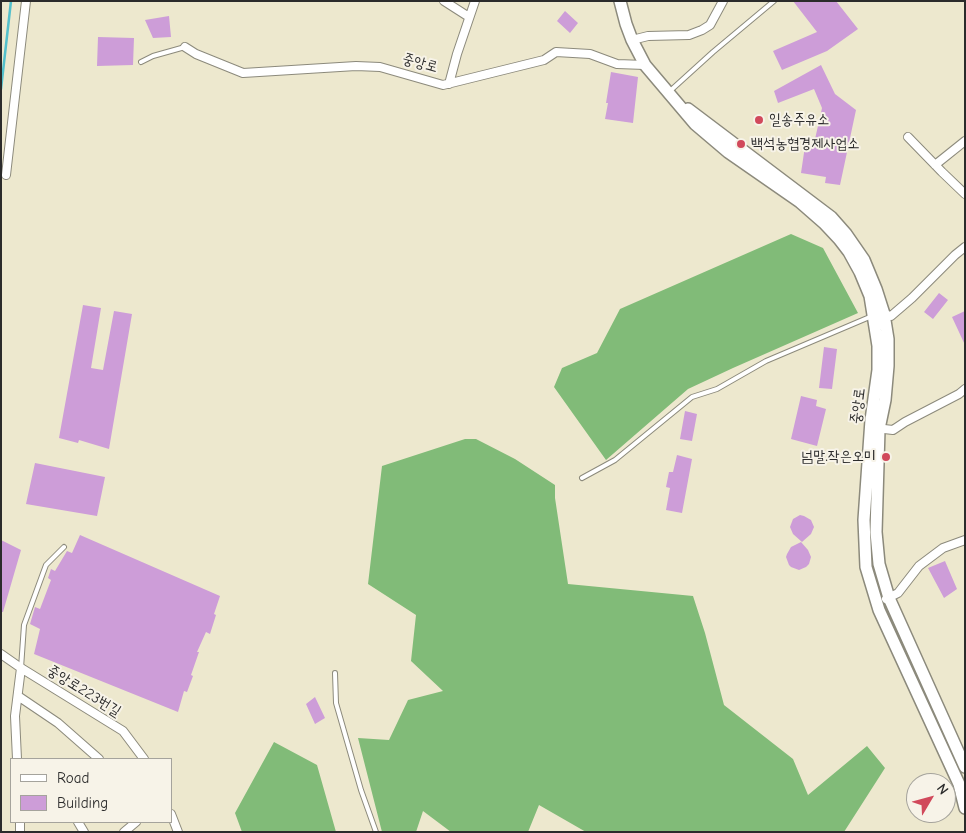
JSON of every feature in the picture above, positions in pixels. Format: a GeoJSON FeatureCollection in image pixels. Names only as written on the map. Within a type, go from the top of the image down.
{"type":"FeatureCollection","features":[{"type":"Feature","properties":{"kind":"main road","name":"중앙로"},"geometry":{"type":"LineString","coordinates":[[620,1],[632,40],[646,65],[668,93],[678,103],[702,119],[831,217],[846,234],[864,260],[876,289],[879,315],[888,340],[885,400],[874,428],[864,520],[866,568],[879,610],[959,784],[965,808]]}},
{"type":"Feature","properties":{"kind":"main road","name":"중앙로"},"geometry":{"type":"LineString","coordinates":[[874,428],[876,532],[879,564],[889,598],[965,767]]}},
{"type":"Feature","properties":{"kind":"street"},"geometry":{"type":"LineString","coordinates":[[6,175],[26,1]]}},
{"type":"Feature","properties":{"kind":"street"},"geometry":{"type":"LineString","coordinates":[[444,1],[469,17]]}},
{"type":"Feature","properties":{"kind":"street"},"geometry":{"type":"LineString","coordinates":[[449,84],[475,1]]}},
{"type":"Feature","properties":{"kind":"street"},"geometry":{"type":"LineString","coordinates":[[632,40],[648,36],[689,35],[702,30],[710,25],[724,1]]}},
{"type":"Feature","properties":{"kind":"street","name":"중앙로"},"geometry":{"type":"LineString","coordinates":[[185,47],[196,54],[243,73],[356,66],[380,68],[444,85],[544,60],[556,52],[590,54],[617,64],[646,65]]}},
{"type":"Feature","properties":{"kind":"street"},"geometry":{"type":"LineString","coordinates":[[908,137],[965,194]]}},
{"type":"Feature","properties":{"kind":"street"},"geometry":{"type":"LineString","coordinates":[[935,165],[965,141]]}},
{"type":"Feature","properties":{"kind":"street"},"geometry":{"type":"LineString","coordinates":[[879,315],[891,316],[965,247]]}},
{"type":"Feature","properties":{"kind":"street"},"geometry":{"type":"LineString","coordinates":[[874,428],[892,430],[965,389]]}},
{"type":"Feature","properties":{"kind":"street"},"geometry":{"type":"LineString","coordinates":[[877,602],[898,594],[919,566],[943,548],[965,540]]}},
{"type":"Feature","properties":{"kind":"street","name":"중앙로223번길"},"geometry":{"type":"LineString","coordinates":[[1,654],[123,730],[143,758]]}},
{"type":"Feature","properties":{"kind":"street"},"geometry":{"type":"LineString","coordinates":[[18,758],[15,716],[21,668]]}},
{"type":"Feature","properties":{"kind":"street"},"geometry":{"type":"LineString","coordinates":[[18,696],[58,723],[98,758]]}},
{"type":"Feature","properties":{"kind":"street"},"geometry":{"type":"LineString","coordinates":[[172,817],[178,832]]}},
{"type":"Feature","properties":{"kind":"street"},"geometry":{"type":"LineString","coordinates":[[124,832],[135,823]]}},
{"type":"Feature","properties":{"kind":"lane"},"geometry":{"type":"LineString","coordinates":[[668,93],[774,1]]}},
{"type":"Feature","properties":{"kind":"lane"},"geometry":{"type":"LineString","coordinates":[[141,62],[153,56],[185,47]]}},
{"type":"Feature","properties":{"kind":"lane"},"geometry":{"type":"LineString","coordinates":[[582,478],[615,460],[692,397],[717,389],[766,361],[879,315]]}},
{"type":"Feature","properties":{"kind":"lane"},"geometry":{"type":"LineString","coordinates":[[21,668],[24,626],[46,565],[64,547]]}},
{"type":"Feature","properties":{"kind":"lane"},"geometry":{"type":"LineString","coordinates":[[335,673],[336,703],[361,790],[376,832]]}},
{"type":"Feature","properties":{"kind":"green space"},"geometry":{"type":"Polygon","coordinates":[[[791,234],[823,248],[858,313],[688,389],[606,460],[554,387],[562,368],[597,353],[620,309],[791,234]]]}},
{"type":"Feature","properties":{"kind":"green space"},"geometry":{"type":"Polygon","coordinates":[[[465,439],[476,439],[515,459],[555,485],[555,498],[568,584],[693,596],[724,705],[793,759],[808,795],[867,746],[885,768],[844,832],[586,832],[539,805],[528,832],[451,832],[423,811],[416,832],[382,832],[358,738],[389,740],[408,700],[443,691],[411,661],[416,615],[368,584],[382,466],[465,439]]]}},
{"type":"Feature","properties":{"kind":"green space"},"geometry":{"type":"Polygon","coordinates":[[[274,742],[317,765],[336,832],[242,832],[235,813],[274,742]]]}},
{"type":"Feature","properties":{"kind":"building"},"geometry":{"type":"Polygon","coordinates":[[[793,1],[836,1],[858,29],[827,51],[782,70],[773,51],[817,32],[793,1]]]}},
{"type":"Feature","properties":{"kind":"building"},"geometry":{"type":"Polygon","coordinates":[[[565,11],[578,23],[570,33],[557,21],[565,11]]]}},
{"type":"Feature","properties":{"kind":"building"},"geometry":{"type":"Polygon","coordinates":[[[169,16],[171,37],[153,38],[145,20],[169,16]]]}},
{"type":"Feature","properties":{"kind":"building"},"geometry":{"type":"Polygon","coordinates":[[[98,37],[134,38],[133,65],[97,66],[98,37]]]}},
{"type":"Feature","properties":{"kind":"building"},"geometry":{"type":"Polygon","coordinates":[[[821,65],[835,94],[856,110],[840,185],[825,183],[826,177],[801,173],[805,146],[813,148],[822,108],[814,89],[778,103],[774,91],[821,65]]]}},
{"type":"Feature","properties":{"kind":"building"},"geometry":{"type":"Polygon","coordinates":[[[611,72],[638,77],[633,123],[605,119],[611,72]]]}},
{"type":"Feature","properties":{"kind":"building"},"geometry":{"type":"Polygon","coordinates":[[[939,293],[948,300],[933,319],[924,312],[939,293]]]}},
{"type":"Feature","properties":{"kind":"building"},"geometry":{"type":"Polygon","coordinates":[[[83,305],[101,308],[91,368],[103,370],[114,311],[132,314],[109,449],[79,440],[78,443],[59,438],[83,305]]]}},
{"type":"Feature","properties":{"kind":"building"},"geometry":{"type":"Polygon","coordinates":[[[965,311],[965,345],[952,317],[965,311]]]}},
{"type":"Feature","properties":{"kind":"building"},"geometry":{"type":"Polygon","coordinates":[[[824,347],[837,349],[832,389],[819,388],[824,347]]]}},
{"type":"Feature","properties":{"kind":"building"},"geometry":{"type":"Polygon","coordinates":[[[801,396],[817,400],[816,406],[826,409],[817,446],[791,439],[801,396]]]}},
{"type":"Feature","properties":{"kind":"building"},"geometry":{"type":"Polygon","coordinates":[[[685,411],[697,414],[692,441],[680,439],[685,411]]]}},
{"type":"Feature","properties":{"kind":"building"},"geometry":{"type":"Polygon","coordinates":[[[677,455],[692,459],[682,513],[666,510],[670,488],[666,487],[669,472],[673,472],[677,455]]]}},
{"type":"Feature","properties":{"kind":"building"},"geometry":{"type":"Polygon","coordinates":[[[35,463],[105,477],[97,516],[26,504],[35,463]]]}},
{"type":"Feature","properties":{"kind":"building"},"geometry":{"type":"Polygon","coordinates":[[[800,515],[811,520],[814,527],[811,534],[802,542],[793,534],[790,527],[793,519],[800,515]]]}},
{"type":"Feature","properties":{"kind":"building"},"geometry":{"type":"Polygon","coordinates":[[[80,535],[220,596],[210,634],[206,632],[197,652],[199,652],[191,675],[193,676],[187,692],[184,691],[178,712],[34,654],[40,629],[30,624],[35,607],[40,609],[51,580],[48,578],[51,569],[55,571],[67,551],[72,553],[80,535]]]}},
{"type":"Feature","properties":{"kind":"building"},"geometry":{"type":"Polygon","coordinates":[[[1,540],[21,550],[3,612],[1,612],[1,540]]]}},
{"type":"Feature","properties":{"kind":"building"},"geometry":{"type":"Polygon","coordinates":[[[801,542],[811,557],[809,564],[799,570],[789,565],[786,557],[791,547],[801,542]]]}},
{"type":"Feature","properties":{"kind":"building"},"geometry":{"type":"Polygon","coordinates":[[[945,561],[957,589],[944,598],[928,568],[945,561]]]}},
{"type":"Feature","properties":{"kind":"building"},"geometry":{"type":"Polygon","coordinates":[[[315,697],[325,718],[315,724],[306,704],[315,697]]]}},
{"type":"Feature","properties":{"kind":"waterway"},"geometry":{"type":"LineString","coordinates":[[1,89],[11,1]]}},
{"type":"Feature","properties":{"kind":"place","name":"일송주유소"},"geometry":{"type":"Point","coordinates":[759,120]}},
{"type":"Feature","properties":{"kind":"place","name":"백석농협경제사업소"},"geometry":{"type":"Point","coordinates":[741,144]}},
{"type":"Feature","properties":{"kind":"place","name":"넘말.작은오미"},"geometry":{"type":"Point","coordinates":[886,457]}}]}
